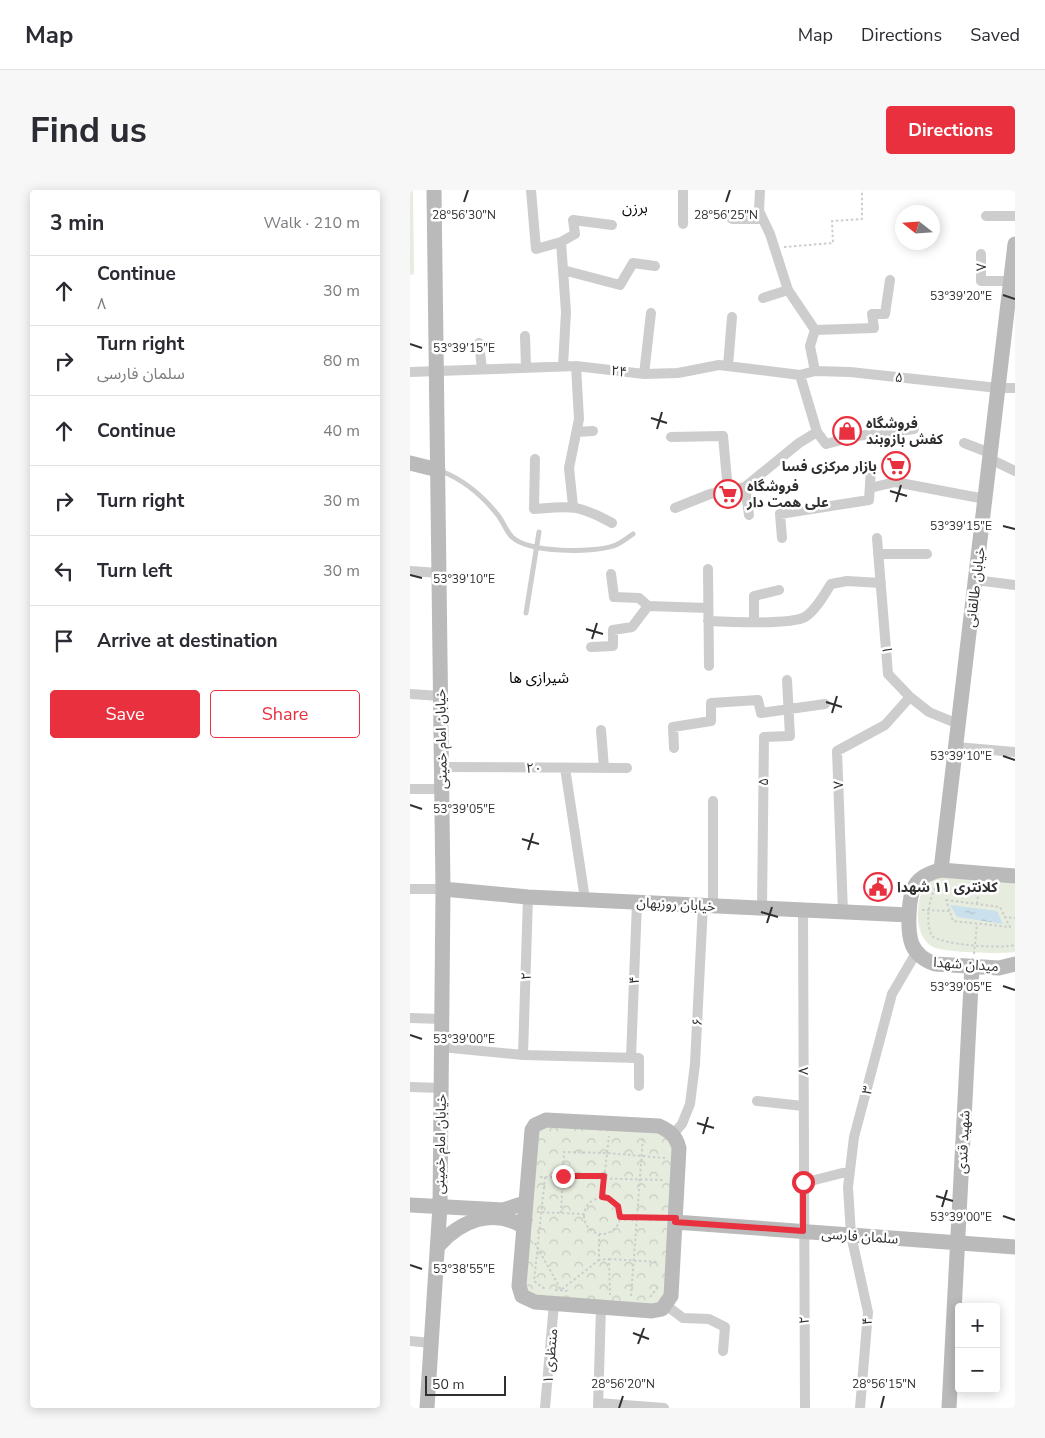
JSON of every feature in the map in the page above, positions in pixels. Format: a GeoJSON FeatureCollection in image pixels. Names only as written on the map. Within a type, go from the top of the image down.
{"type":"FeatureCollection","features":[{"type":"Feature","properties":{"kind":"street","name":"خیابان امام خمینی"},"geometry":{"type":"LineString","coordinates":[[426,1408],[440,1206],[443,889],[434,190]]}},
{"type":"Feature","properties":{"kind":"street"},"geometry":{"type":"LineString","coordinates":[[531,190],[536,249],[561,242],[575,234],[573,220],[612,225]]}},
{"type":"Feature","properties":{"kind":"street"},"geometry":{"type":"LineString","coordinates":[[683,190],[683,224]]}},
{"type":"Feature","properties":{"kind":"street"},"geometry":{"type":"LineString","coordinates":[[760,190],[759,211],[788,290],[815,330]]}},
{"type":"Feature","properties":{"kind":"street"},"geometry":{"type":"LineString","coordinates":[[986,216],[1015,216]]}},
{"type":"Feature","properties":{"kind":"street"},"geometry":{"type":"LineString","coordinates":[[732,219],[763,219]]}},
{"type":"Feature","properties":{"kind":"street"},"geometry":{"type":"LineString","coordinates":[[561,242],[566,312],[563,366]]}},
{"type":"Feature","properties":{"kind":"street","name":"خیابان طالقانی"},"geometry":{"type":"LineString","coordinates":[[940,876],[998,388],[1011,318],[1011,281],[1015,244]]}},
{"type":"Feature","properties":{"kind":"street","name":"۷"},"geometry":{"type":"LineString","coordinates":[[981,254],[982,281],[1011,281]]}},
{"type":"Feature","properties":{"kind":"street"},"geometry":{"type":"LineString","coordinates":[[563,270],[620,285],[633,263],[655,266]]}},
{"type":"Feature","properties":{"kind":"street"},"geometry":{"type":"LineString","coordinates":[[815,330],[874,328],[872,314],[885,314],[890,280]]}},
{"type":"Feature","properties":{"kind":"street"},"geometry":{"type":"LineString","coordinates":[[763,298],[788,290]]}},
{"type":"Feature","properties":{"kind":"street"},"geometry":{"type":"LineString","coordinates":[[644,374],[651,314]]}},
{"type":"Feature","properties":{"kind":"street"},"geometry":{"type":"LineString","coordinates":[[728,366],[732,317]]}},
{"type":"Feature","properties":{"kind":"street"},"geometry":{"type":"LineString","coordinates":[[814,371],[810,346],[815,330]]}},
{"type":"Feature","properties":{"kind":"street"},"geometry":{"type":"LineString","coordinates":[[525,336],[526,368]]}},
{"type":"Feature","properties":{"kind":"street"},"geometry":{"type":"LineString","coordinates":[[479,343],[482,369]]}},
{"type":"Feature","properties":{"kind":"street","name":"۲۴"},"geometry":{"type":"LineString","coordinates":[[410,372],[576,366],[644,374],[678,373],[719,365],[800,375]]}},
{"type":"Feature","properties":{"kind":"street"},"geometry":{"type":"LineString","coordinates":[[573,506],[569,468],[579,419],[576,366]]}},
{"type":"Feature","properties":{"kind":"street","name":"۵"},"geometry":{"type":"LineString","coordinates":[[800,375],[814,371],[850,372],[998,388]]}},
{"type":"Feature","properties":{"kind":"street"},"geometry":{"type":"LineString","coordinates":[[800,375],[817,432],[826,444],[857,436],[914,428]]}},
{"type":"Feature","properties":{"kind":"street"},"geometry":{"type":"LineString","coordinates":[[998,388],[1015,388]]}},
{"type":"Feature","properties":{"kind":"street"},"geometry":{"type":"LineString","coordinates":[[577,432],[593,431]]}},
{"type":"Feature","properties":{"kind":"street"},"geometry":{"type":"LineString","coordinates":[[675,508],[710,494],[746,487],[799,443],[817,432]]}},
{"type":"Feature","properties":{"kind":"street"},"geometry":{"type":"LineString","coordinates":[[671,437],[722,436],[728,491]]}},
{"type":"Feature","properties":{"kind":"street"},"geometry":{"type":"LineString","coordinates":[[964,443],[1015,471]]}},
{"type":"Feature","properties":{"kind":"street"},"geometry":{"type":"LineString","coordinates":[[535,459],[534,509],[573,506],[590,511],[612,523]]}},
{"type":"Feature","properties":{"kind":"street"},"geometry":{"type":"LineString","coordinates":[[410,463],[438,470]]}},
{"type":"Feature","properties":{"kind":"street"},"geometry":{"type":"LineString","coordinates":[[782,538],[780,514],[869,500],[872,468]]}},
{"type":"Feature","properties":{"kind":"street"},"geometry":{"type":"LineString","coordinates":[[870,488],[895,482],[985,499]]}},
{"type":"Feature","properties":{"kind":"street"},"geometry":{"type":"LineString","coordinates":[[746,487],[749,515]]}},
{"type":"Feature","properties":{"kind":"street","name":"۱"},"geometry":{"type":"LineString","coordinates":[[877,538],[888,674],[910,697],[929,712],[958,724]]}},
{"type":"Feature","properties":{"kind":"street"},"geometry":{"type":"LineString","coordinates":[[878,554],[927,554]]}},
{"type":"Feature","properties":{"kind":"street"},"geometry":{"type":"LineString","coordinates":[[708,569],[708,666]]}},
{"type":"Feature","properties":{"kind":"street"},"geometry":{"type":"LineString","coordinates":[[410,571],[439,573]]}},
{"type":"Feature","properties":{"kind":"street"},"geometry":{"type":"LineString","coordinates":[[611,574],[614,597],[639,598],[648,606],[708,608]]}},
{"type":"Feature","properties":{"kind":"street"},"geometry":{"type":"LineString","coordinates":[[975,580],[1015,585]]}},
{"type":"Feature","properties":{"kind":"street"},"geometry":{"type":"LineString","coordinates":[[708,621],[754,622],[804,618],[816,606],[831,584],[847,582],[881,583]]}},
{"type":"Feature","properties":{"kind":"street"},"geometry":{"type":"LineString","coordinates":[[754,622],[754,596],[779,590]]}},
{"type":"Feature","properties":{"kind":"street"},"geometry":{"type":"LineString","coordinates":[[591,648],[613,646],[613,630],[632,627],[648,606]]}},
{"type":"Feature","properties":{"kind":"street","name":"۵"},"geometry":{"type":"LineString","coordinates":[[762,908],[764,737],[790,736],[787,680]]}},
{"type":"Feature","properties":{"kind":"street"},"geometry":{"type":"LineString","coordinates":[[410,694],[440,696]]}},
{"type":"Feature","properties":{"kind":"street","name":"۷"},"geometry":{"type":"LineString","coordinates":[[842,912],[837,750],[885,725],[910,697]]}},
{"type":"Feature","properties":{"kind":"street"},"geometry":{"type":"LineString","coordinates":[[674,748],[673,727],[711,721],[710,704],[758,700],[761,713],[825,704]]}},
{"type":"Feature","properties":{"kind":"street"},"geometry":{"type":"LineString","coordinates":[[601,730],[604,768]]}},
{"type":"Feature","properties":{"kind":"street"},"geometry":{"type":"LineString","coordinates":[[956,747],[1015,752]]}},
{"type":"Feature","properties":{"kind":"street","name":"۲۰"},"geometry":{"type":"LineString","coordinates":[[441,767],[627,768]]}},
{"type":"Feature","properties":{"kind":"street"},"geometry":{"type":"LineString","coordinates":[[565,768],[585,899]]}},
{"type":"Feature","properties":{"kind":"street"},"geometry":{"type":"LineString","coordinates":[[410,789],[442,789]]}},
{"type":"Feature","properties":{"kind":"street"},"geometry":{"type":"LineString","coordinates":[[708,905],[713,801]]}},
{"type":"Feature","properties":{"kind":"street"},"geometry":{"type":"LineString","coordinates":[[940,876],[981,872],[1015,876]]}},
{"type":"Feature","properties":{"kind":"street","name":"میدان شهدا"},"geometry":{"type":"LineString","coordinates":[[940,876],[926,875],[914,886],[910,896],[914,913],[908,934],[910,944],[916,954],[934,964],[999,968],[1015,964]]}},
{"type":"Feature","properties":{"kind":"street"},"geometry":{"type":"LineString","coordinates":[[410,890],[443,889]]}},
{"type":"Feature","properties":{"kind":"street","name":"خیابان روزبهان"},"geometry":{"type":"LineString","coordinates":[[443,889],[528,897],[842,912],[914,913]]}},
{"type":"Feature","properties":{"kind":"street","name":"۲"},"geometry":{"type":"LineString","coordinates":[[524,1055],[528,897]]}},
{"type":"Feature","properties":{"kind":"street","name":"۴"},"geometry":{"type":"LineString","coordinates":[[630,1058],[636,902]]}},
{"type":"Feature","properties":{"kind":"street","name":"۶"},"geometry":{"type":"LineString","coordinates":[[672,1134],[682,1124],[690,1104],[708,905]]}},
{"type":"Feature","properties":{"kind":"street","name":"۸"},"geometry":{"type":"LineString","coordinates":[[803,910],[803,1231]]}},
{"type":"Feature","properties":{"kind":"street","name":"۳"},"geometry":{"type":"LineString","coordinates":[[851,1235],[848,1186],[854,1137],[892,994],[916,954]]}},
{"type":"Feature","properties":{"kind":"street","name":"شهید قندی"},"geometry":{"type":"LineString","coordinates":[[949,1408],[972,966]]}},
{"type":"Feature","properties":{"kind":"street"},"geometry":{"type":"LineString","coordinates":[[410,1018],[442,1019]]}},
{"type":"Feature","properties":{"kind":"street"},"geometry":{"type":"LineString","coordinates":[[441,1047],[524,1055],[639,1058],[639,1086]]}},
{"type":"Feature","properties":{"kind":"street"},"geometry":{"type":"LineString","coordinates":[[410,1087],[441,1088]]}},
{"type":"Feature","properties":{"kind":"street"},"geometry":{"type":"LineString","coordinates":[[757,1101],[803,1106]]}},
{"type":"Feature","properties":{"kind":"street"},"geometry":{"type":"LineString","coordinates":[[546,1120],[659,1126],[672,1134],[679,1148],[678,1179],[669,1224],[671,1296],[667,1306],[652,1311],[609,1301],[557,1297],[530,1301],[519,1291],[532,1130],[540,1122],[546,1120]]}},
{"type":"Feature","properties":{"kind":"street"},"geometry":{"type":"LineString","coordinates":[[803,1182],[850,1171]]}},
{"type":"Feature","properties":{"kind":"street"},"geometry":{"type":"LineString","coordinates":[[410,1204],[503,1210],[525,1206]]}},
{"type":"Feature","properties":{"kind":"street"},"geometry":{"type":"LineString","coordinates":[[438,1246],[459,1226],[483,1217],[515,1221],[524,1227]]}},
{"type":"Feature","properties":{"kind":"street","name":"سلمان فارسی"},"geometry":{"type":"LineString","coordinates":[[669,1224],[803,1231],[1015,1247]]}},
{"type":"Feature","properties":{"kind":"street","name":"۲"},"geometry":{"type":"LineString","coordinates":[[803,1231],[804,1408]]}},
{"type":"Feature","properties":{"kind":"street","name":"۴"},"geometry":{"type":"LineString","coordinates":[[851,1235],[868,1312],[860,1408]]}},
{"type":"Feature","properties":{"kind":"street","name":"منتظری ۱"},"geometry":{"type":"LineString","coordinates":[[545,1408],[557,1297]]}},
{"type":"Feature","properties":{"kind":"street"},"geometry":{"type":"LineString","coordinates":[[609,1301],[598,1406],[664,1408]]}},
{"type":"Feature","properties":{"kind":"street"},"geometry":{"type":"LineString","coordinates":[[667,1306],[683,1318],[709,1319],[725,1327],[724,1352]]}},
{"type":"Feature","properties":{"kind":"street"},"geometry":{"type":"LineString","coordinates":[[410,1341],[431,1344]]}},
{"type":"Feature","properties":{"kind":"lane"},"geometry":{"type":"LineString","coordinates":[[438,470],[461,478],[498,514],[513,538],[536,547],[561,551],[594,551],[615,546],[633,534]]}},
{"type":"Feature","properties":{"kind":"lane"},"geometry":{"type":"LineString","coordinates":[[526,613],[539,532]]}},
{"type":"Feature","properties":{"kind":"path"},"geometry":{"type":"LineString","coordinates":[[774,248],[833,243],[832,221],[862,220],[862,190]]}},
{"type":"Feature","properties":{"kind":"path"},"geometry":{"type":"LineString","coordinates":[[977,904],[981,872]]}},
{"type":"Feature","properties":{"kind":"path"},"geometry":{"type":"LineString","coordinates":[[940,876],[931,895],[929,927],[933,937],[944,941],[1015,945]]}},
{"type":"Feature","properties":{"kind":"path"},"geometry":{"type":"LineString","coordinates":[[946,900],[1000,907],[1010,927],[953,921],[950,911],[946,900]]}},
{"type":"Feature","properties":{"kind":"path"},"geometry":{"type":"LineString","coordinates":[[914,913],[930,910],[950,911]]}},
{"type":"Feature","properties":{"kind":"path"},"geometry":{"type":"LineString","coordinates":[[1004,917],[1015,918]]}},
{"type":"Feature","properties":{"kind":"path"},"geometry":{"type":"LineString","coordinates":[[972,966],[977,924]]}},
{"type":"Feature","properties":{"kind":"path"},"geometry":{"type":"LineString","coordinates":[[602,1197],[610,1124]]}},
{"type":"Feature","properties":{"kind":"path"},"geometry":{"type":"LineString","coordinates":[[631,1296],[643,1137],[652,1136]]}},
{"type":"Feature","properties":{"kind":"path"},"geometry":{"type":"LineString","coordinates":[[561,1213],[564,1152],[607,1153],[670,1159]]}},
{"type":"Feature","properties":{"kind":"path"},"geometry":{"type":"LineString","coordinates":[[528,1177],[604,1176],[640,1179],[678,1179]]}},
{"type":"Feature","properties":{"kind":"path"},"geometry":{"type":"LineString","coordinates":[[545,1177],[534,1281],[557,1297]]}},
{"type":"Feature","properties":{"kind":"path"},"geometry":{"type":"LineString","coordinates":[[602,1197],[608,1198],[618,1206],[620,1217],[616,1228],[605,1234],[599,1234],[589,1228],[584,1214],[591,1201],[602,1197]]}},
{"type":"Feature","properties":{"kind":"path"},"geometry":{"type":"LineString","coordinates":[[525,1206],[542,1212],[584,1214]]}},
{"type":"Feature","properties":{"kind":"path"},"geometry":{"type":"LineString","coordinates":[[620,1217],[664,1218],[669,1224]]}},
{"type":"Feature","properties":{"kind":"path"},"geometry":{"type":"LineString","coordinates":[[524,1227],[538,1248],[557,1297]]}},
{"type":"Feature","properties":{"kind":"path"},"geometry":{"type":"LineString","coordinates":[[598,1260],[599,1234]]}},
{"type":"Feature","properties":{"kind":"path"},"geometry":{"type":"LineString","coordinates":[[609,1259],[609,1301]]}},
{"type":"Feature","properties":{"kind":"path"},"geometry":{"type":"LineString","coordinates":[[557,1297],[598,1260],[661,1262],[660,1270]]}},
{"type":"Feature","properties":{"kind":"path"},"geometry":{"type":"LineString","coordinates":[[650,1298],[659,1286]]}},
{"type":"Feature","properties":{"kind":"path"},"geometry":{"type":"LineString","coordinates":[[557,1297],[570,1291]]}},
{"type":"Feature","properties":{"kind":"path"},"geometry":{"type":"LineString","coordinates":[[624,1296],[640,1297]]}},
{"type":"Feature","properties":{"kind":"green space"},"geometry":{"type":"Polygon","coordinates":[[[410,190],[413,190],[414,274],[410,275],[410,190]]]}},
{"type":"Feature","properties":{"kind":"green space"},"geometry":{"type":"Polygon","coordinates":[[[945,876],[1002,881],[1015,884],[1015,952],[959,952],[937,948],[925,941],[919,926],[919,901],[925,886],[929,882],[945,876]]]}},
{"type":"Feature","properties":{"kind":"green space"},"geometry":{"type":"Polygon","coordinates":[[[546,1125],[657,1131],[675,1146],[666,1298],[660,1305],[526,1294],[535,1134],[546,1125]]]}},
{"type":"Feature","properties":{"kind":"water"},"geometry":{"type":"Polygon","coordinates":[[[950,905],[997,911],[1003,924],[957,917],[950,905]]]}},
{"type":"Feature","properties":{"kind":"place","name":"فروشگاه کفش بازوبند"},"geometry":{"type":"Point","coordinates":[847,431]}},
{"type":"Feature","properties":{"kind":"place","name":"بازار مرکزی فسا"},"geometry":{"type":"Point","coordinates":[896,466]}},
{"type":"Feature","properties":{"kind":"place","name":"فروشگاه علی همت دار"},"geometry":{"type":"Point","coordinates":[728,494]}},
{"type":"Feature","properties":{"kind":"place","name":"کلانتری ۱۱ شهدا"},"geometry":{"type":"Point","coordinates":[878,887]}},
{"type":"Feature","properties":{"kind":"district","name":"برزن"},"geometry":{"type":"Point","coordinates":[635,208]}},
{"type":"Feature","properties":{"kind":"district","name":"شیرازی ها"},"geometry":{"type":"Point","coordinates":[539,678]}},
{"type":"Feature","properties":{"kind":"route"},"geometry":{"type":"LineString","coordinates":[[563,1176],[604,1176],[602,1197],[608,1198],[618,1206],[620,1217],[676,1218],[675,1222],[803,1231],[803,1182]]}}]}
